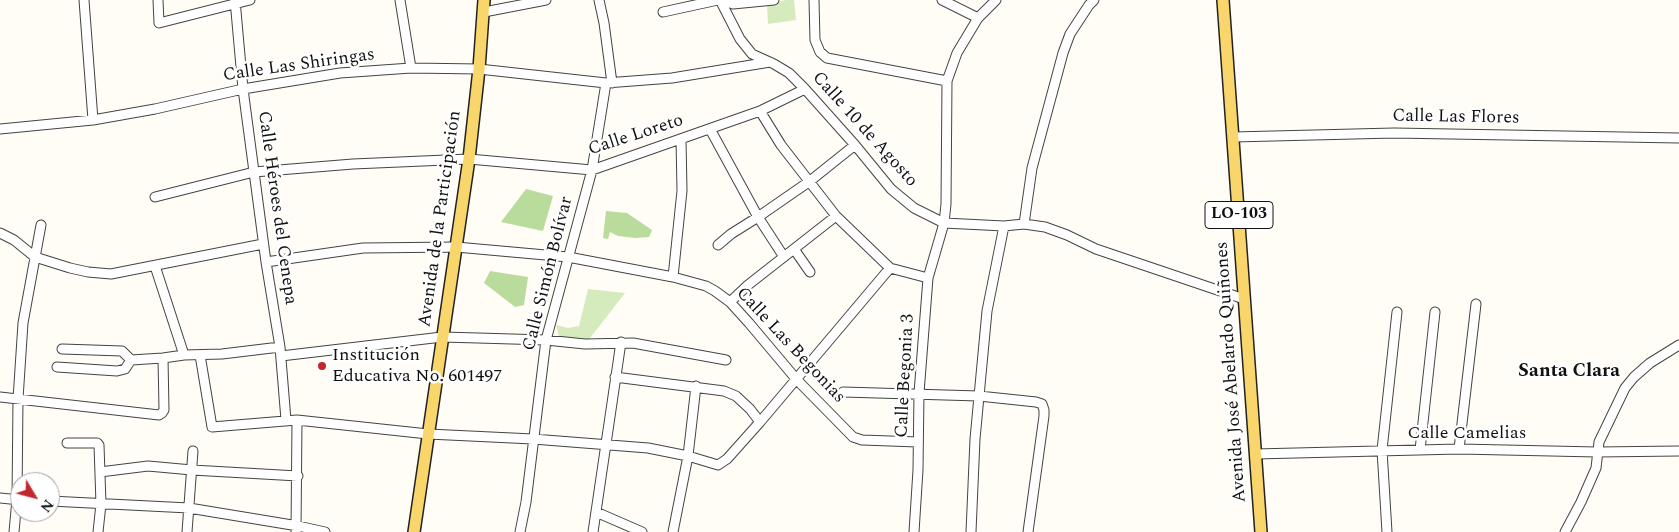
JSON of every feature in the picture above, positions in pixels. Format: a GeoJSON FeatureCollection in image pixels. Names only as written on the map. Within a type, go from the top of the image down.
{"type":"FeatureCollection","features":[{"type":"Feature","properties":{"kind":"main road","name":"Avenida de la Participación"},"geometry":{"type":"LineString","coordinates":[[414,532],[469,158],[484,0]]}},
{"type":"Feature","properties":{"kind":"main road","name":"Avenida José Abelardo Quiñones"},"geometry":{"type":"LineString","coordinates":[[1223,0],[1261,532]]}},
{"type":"Feature","properties":{"kind":"street"},"geometry":{"type":"LineString","coordinates":[[84,0],[93,120]]}},
{"type":"Feature","properties":{"kind":"street"},"geometry":{"type":"LineString","coordinates":[[158,0],[159,23],[235,2],[250,0]]}},
{"type":"Feature","properties":{"kind":"street"},"geometry":{"type":"LineString","coordinates":[[400,0],[411,68]]}},
{"type":"Feature","properties":{"kind":"street"},"geometry":{"type":"LineString","coordinates":[[484,12],[546,0]]}},
{"type":"Feature","properties":{"kind":"street","name":"Calle Simón Bolívar"},"geometry":{"type":"LineString","coordinates":[[520,532],[526,502],[546,340],[592,170],[609,83],[604,23],[599,0]]}},
{"type":"Feature","properties":{"kind":"street"},"geometry":{"type":"LineString","coordinates":[[663,12],[720,0],[733,4],[774,0]]}},
{"type":"Feature","properties":{"kind":"street","name":"Calle 10 de Agosto"},"geometry":{"type":"LineString","coordinates":[[720,0],[740,39],[752,54],[770,62],[789,74],[805,89],[892,189],[914,208],[944,223],[1004,226],[1024,224],[1045,227],[1067,234],[1096,249],[1244,299]]}},
{"type":"Feature","properties":{"kind":"street"},"geometry":{"type":"LineString","coordinates":[[814,0],[815,40],[818,48],[827,58],[946,81],[958,53],[978,18],[996,0]]}},
{"type":"Feature","properties":{"kind":"street"},"geometry":{"type":"LineString","coordinates":[[942,0],[978,18]]}},
{"type":"Feature","properties":{"kind":"street","name":"Calle Héroes del Cenepa"},"geometry":{"type":"LineString","coordinates":[[235,2],[243,89],[263,244],[281,352],[286,420]]}},
{"type":"Feature","properties":{"kind":"street"},"geometry":{"type":"LineString","coordinates":[[1024,224],[1032,168],[1063,53],[1070,34],[1088,2]]}},
{"type":"Feature","properties":{"kind":"street","name":"Calle Las Shiringas"},"geometry":{"type":"LineString","coordinates":[[0,129],[93,120],[155,109],[243,89],[340,73],[411,68],[478,69],[609,83],[672,78],[770,62]]}},
{"type":"Feature","properties":{"kind":"street","name":"Calle Begonia 3"},"geometry":{"type":"LineString","coordinates":[[914,532],[918,470],[919,393],[928,278],[944,223],[946,204],[946,81]]}},
{"type":"Feature","properties":{"kind":"street","name":"Calle Loreto"},"geometry":{"type":"LineString","coordinates":[[154,197],[254,172],[353,164],[469,158],[592,170],[682,140],[760,111],[805,89]]}},
{"type":"Feature","properties":{"kind":"street"},"geometry":{"type":"LineString","coordinates":[[760,111],[781,145],[836,216],[890,268],[928,278]]}},
{"type":"Feature","properties":{"kind":"street"},"geometry":{"type":"LineString","coordinates":[[710,129],[758,217],[784,257]]}},
{"type":"Feature","properties":{"kind":"street","name":"Calle Las Flores"},"geometry":{"type":"LineString","coordinates":[[1233,137],[1394,133],[1679,138]]}},
{"type":"Feature","properties":{"kind":"street"},"geometry":{"type":"LineString","coordinates":[[673,277],[682,191],[682,140]]}},
{"type":"Feature","properties":{"kind":"street"},"geometry":{"type":"LineString","coordinates":[[718,246],[731,234],[810,181],[855,145]]}},
{"type":"Feature","properties":{"kind":"street"},"geometry":{"type":"LineString","coordinates":[[730,302],[748,285],[836,216]]}},
{"type":"Feature","properties":{"kind":"street"},"geometry":{"type":"LineString","coordinates":[[18,472],[18,398],[23,323],[41,225]]}},
{"type":"Feature","properties":{"kind":"street"},"geometry":{"type":"LineString","coordinates":[[971,532],[979,396],[987,311],[1004,226]]}},
{"type":"Feature","properties":{"kind":"street"},"geometry":{"type":"LineString","coordinates":[[0,233],[14,240],[35,257],[70,268],[111,274],[263,244]]}},
{"type":"Feature","properties":{"kind":"street","name":"Calle Las Begonias"},"geometry":{"type":"LineString","coordinates":[[266,262],[364,248],[456,247],[568,257],[673,277],[706,286],[730,302],[797,380],[857,439],[918,442]]}},
{"type":"Feature","properties":{"kind":"street"},"geometry":{"type":"LineString","coordinates":[[794,249],[810,272]]}},
{"type":"Feature","properties":{"kind":"street"},"geometry":{"type":"LineString","coordinates":[[155,266],[184,355]]}},
{"type":"Feature","properties":{"kind":"street"},"geometry":{"type":"LineString","coordinates":[[200,355],[212,427],[297,420],[428,434],[534,439],[648,448],[688,456],[711,464],[721,464],[797,380],[890,268]]}},
{"type":"Feature","properties":{"kind":"street"},"geometry":{"type":"LineString","coordinates":[[1459,449],[1476,304]]}},
{"type":"Feature","properties":{"kind":"street"},"geometry":{"type":"LineString","coordinates":[[1388,532],[1382,450],[1397,312]]}},
{"type":"Feature","properties":{"kind":"street"},"geometry":{"type":"LineString","coordinates":[[1420,450],[1435,312]]}},
{"type":"Feature","properties":{"kind":"street"},"geometry":{"type":"LineString","coordinates":[[130,360],[184,355],[281,352],[442,337],[546,340],[585,344],[621,342],[726,360]]}},
{"type":"Feature","properties":{"kind":"street"},"geometry":{"type":"LineString","coordinates":[[593,532],[621,342]]}},
{"type":"Feature","properties":{"kind":"street"},"geometry":{"type":"LineString","coordinates":[[1565,532],[1596,468],[1599,442],[1625,388],[1634,377],[1650,364],[1679,345]]}},
{"type":"Feature","properties":{"kind":"street"},"geometry":{"type":"LineString","coordinates":[[62,349],[122,351],[130,360]]}},
{"type":"Feature","properties":{"kind":"street"},"geometry":{"type":"LineString","coordinates":[[0,397],[159,415],[164,410],[163,358]]}},
{"type":"Feature","properties":{"kind":"street"},"geometry":{"type":"LineString","coordinates":[[57,367],[117,372],[125,369],[130,360]]}},
{"type":"Feature","properties":{"kind":"street"},"geometry":{"type":"LineString","coordinates":[[615,377],[724,391],[736,396],[760,422]]}},
{"type":"Feature","properties":{"kind":"street"},"geometry":{"type":"LineString","coordinates":[[673,532],[688,456],[696,386]]}},
{"type":"Feature","properties":{"kind":"street"},"geometry":{"type":"LineString","coordinates":[[843,392],[979,396],[1036,402],[1043,406],[1044,416],[1028,532]]}},
{"type":"Feature","properties":{"kind":"street"},"geometry":{"type":"LineString","coordinates":[[297,420],[297,529]]}},
{"type":"Feature","properties":{"kind":"street"},"geometry":{"type":"LineString","coordinates":[[67,443],[97,443],[99,446],[101,504],[98,532]]}},
{"type":"Feature","properties":{"kind":"street","name":"Calle Camelias"},"geometry":{"type":"LineString","coordinates":[[1255,454],[1459,449],[1597,452],[1679,451]]}},
{"type":"Feature","properties":{"kind":"street"},"geometry":{"type":"LineString","coordinates":[[187,532],[193,451]]}},
{"type":"Feature","properties":{"kind":"street"},"geometry":{"type":"LineString","coordinates":[[100,472],[148,466],[298,476]]}},
{"type":"Feature","properties":{"kind":"street"},"geometry":{"type":"LineString","coordinates":[[60,502],[189,508],[297,529],[325,532]]}},
{"type":"Feature","properties":{"kind":"street"},"geometry":{"type":"LineString","coordinates":[[596,512],[642,532]]}},
{"type":"Feature","properties":{"kind":"green space"},"geometry":{"type":"Polygon","coordinates":[[[794,0],[796,20],[768,24],[767,4],[794,0]]]}},
{"type":"Feature","properties":{"kind":"green space"},"geometry":{"type":"Polygon","coordinates":[[[526,189],[553,196],[543,231],[501,222],[526,189]]]}},
{"type":"Feature","properties":{"kind":"green space"},"geometry":{"type":"Polygon","coordinates":[[[606,211],[627,213],[652,230],[649,237],[618,236],[610,232],[608,239],[603,238],[606,211]]]}},
{"type":"Feature","properties":{"kind":"green space"},"geometry":{"type":"Polygon","coordinates":[[[490,271],[528,277],[524,305],[515,307],[484,283],[490,271]]]}},
{"type":"Feature","properties":{"kind":"green space"},"geometry":{"type":"Polygon","coordinates":[[[588,289],[625,293],[587,342],[559,337],[556,325],[568,328],[579,326],[588,289]]]}},
{"type":"Feature","properties":{"kind":"place","name":"Institución Educativa No. 601497"},"geometry":{"type":"Point","coordinates":[322,366]}},
{"type":"Feature","properties":{"kind":"district","name":"Santa Clara"},"geometry":{"type":"Point","coordinates":[1569,372]}}]}
